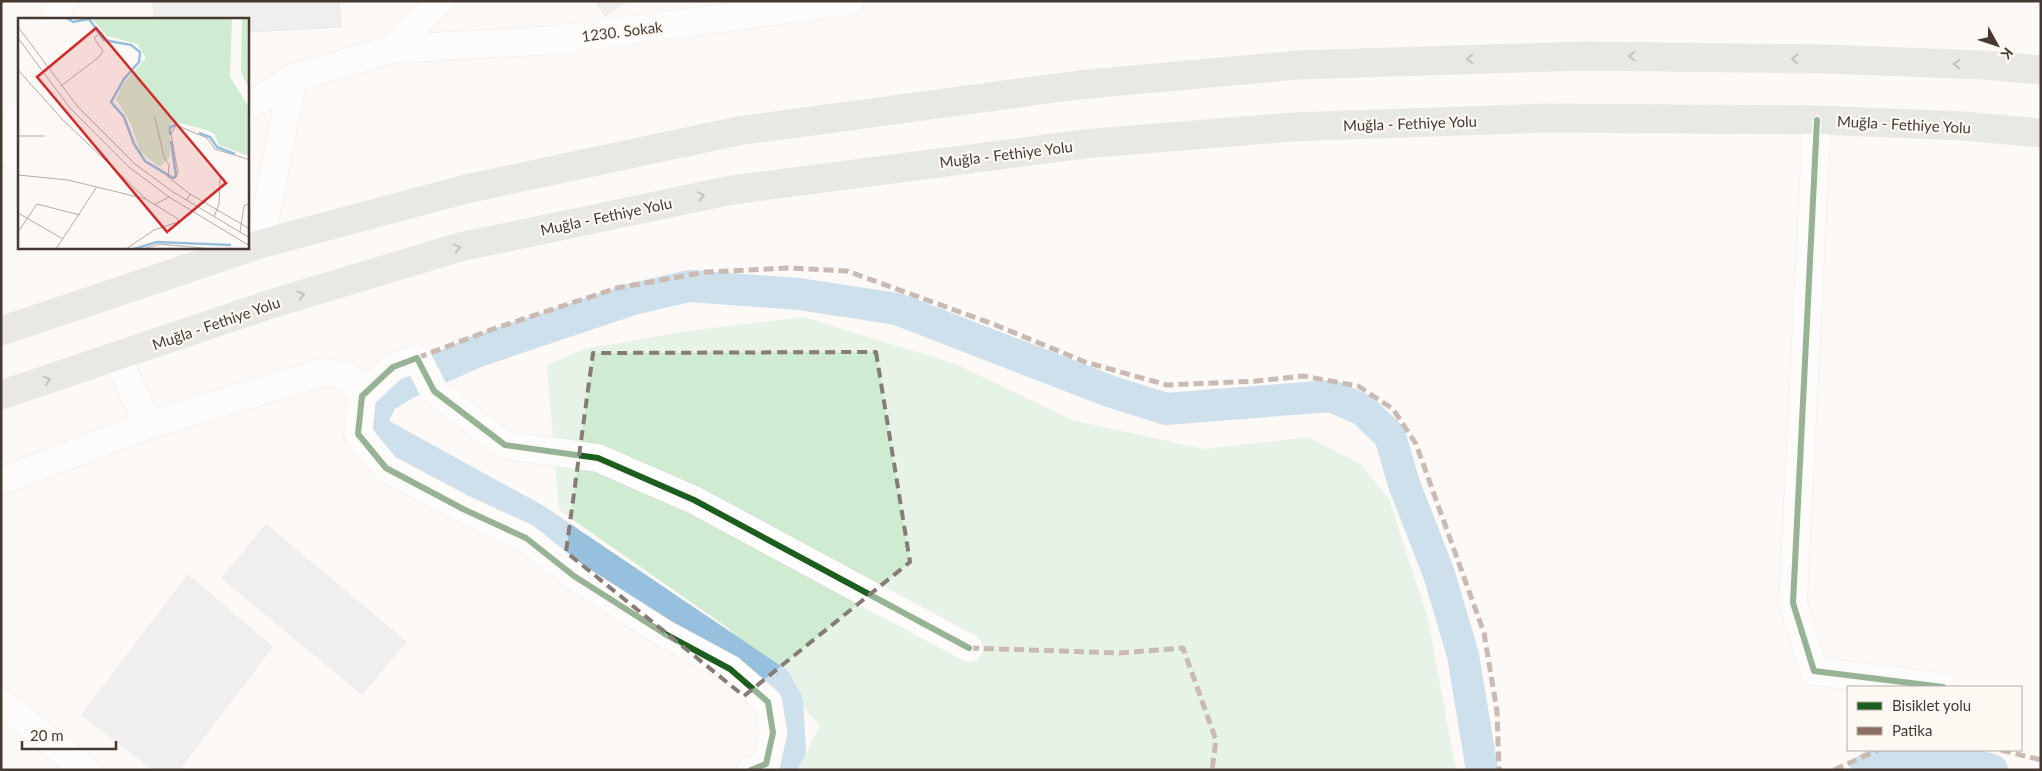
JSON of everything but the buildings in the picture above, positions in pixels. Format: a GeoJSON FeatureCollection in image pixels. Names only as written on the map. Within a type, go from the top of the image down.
{"type":"FeatureCollection","features":[{"type":"Feature","properties":{"kind":"highway"},"geometry":{"type":"LineString","coordinates":[[249,248],[466,189],[738,131],[1078,85],[1298,65],[1585,56],[1828,59],[1983,65],[2041,70]]}},
{"type":"Feature","properties":{"kind":"highway","name":"Muğla - Fethiye Yolu"},"geometry":{"type":"LineString","coordinates":[[1,395],[274,303],[460,247],[732,190],[1084,144],[1292,127],[1547,118],[1817,120],[1963,126],[2041,133]]}},
{"type":"Feature","properties":{"kind":"highway"},"geometry":{"type":"LineString","coordinates":[[1,331],[245,249]]}},
{"type":"Feature","properties":{"kind":"street"},"geometry":{"type":"LineString","coordinates":[[55,18],[63,1]]}},
{"type":"Feature","properties":{"kind":"street"},"geometry":{"type":"LineString","coordinates":[[393,49],[440,1]]}},
{"type":"Feature","properties":{"kind":"street","name":"1230. Sokak"},"geometry":{"type":"LineString","coordinates":[[249,106],[293,78],[393,49],[556,40],[850,1]]}},
{"type":"Feature","properties":{"kind":"street"},"geometry":{"type":"LineString","coordinates":[[260,244],[293,78]]}},
{"type":"Feature","properties":{"kind":"street"},"geometry":{"type":"LineString","coordinates":[[18,118],[7,149],[18,159]]}},
{"type":"Feature","properties":{"kind":"street"},"geometry":{"type":"LineString","coordinates":[[1817,120],[1793,603],[1814,671],[1934,686]]}},
{"type":"Feature","properties":{"kind":"street"},"geometry":{"type":"LineString","coordinates":[[117,356],[148,426]]}},
{"type":"Feature","properties":{"kind":"street"},"geometry":{"type":"LineString","coordinates":[[751,770],[766,764],[773,734],[768,702],[730,668],[665,634],[574,576],[526,538],[462,509],[386,468],[358,434],[362,396],[393,367],[417,358],[434,391],[505,445],[598,458],[694,500],[969,648]]}},
{"type":"Feature","properties":{"kind":"street"},"geometry":{"type":"LineString","coordinates":[[1,481],[148,426],[324,372],[348,376],[362,396]]}},
{"type":"Feature","properties":{"kind":"street"},"geometry":{"type":"LineString","coordinates":[[1,702],[86,770]]}},
{"type":"Feature","properties":{"kind":"highlighted area"},"geometry":{"type":"Polygon","coordinates":[[[876,352],[910,562],[744,696],[566,552],[593,353],[876,352]]]}},
{"type":"Feature","properties":{"kind":"green space"},"geometry":{"type":"Polygon","coordinates":[[[803,317],[956,364],[1072,420],[1204,449],[1308,437],[1361,464],[1389,499],[1428,619],[1456,770],[798,770],[820,725],[728,628],[559,510],[547,365],[584,349],[687,331],[803,317]]]}},
{"type":"Feature","properties":{"kind":"waterway"},"geometry":{"type":"LineString","coordinates":[[779,770],[790,750],[787,702],[776,682],[536,520],[376,432],[371,422],[382,398],[407,383],[478,351],[633,299],[689,286],[799,294],[897,309],[1109,391],[1166,409],[1331,396],[1363,410],[1390,436],[1404,484],[1439,574],[1463,655],[1482,770]]}},
{"type":"Feature","properties":{"kind":"waterway"},"geometry":{"type":"LineString","coordinates":[[1866,770],[1888,757],[1937,754],[1992,770]]}},
{"type":"Feature","properties":{"kind":"marked path"},"geometry":{"type":"LineString","coordinates":[[417,358],[493,329],[617,288],[706,272],[788,268],[847,271],[993,324],[1085,362],[1167,385],[1257,381],[1303,376],[1358,386],[1393,409],[1416,444],[1484,633],[1497,711],[1499,770]]}},
{"type":"Feature","properties":{"kind":"marked path"},"geometry":{"type":"LineString","coordinates":[[969,648],[1120,653],[1183,648],[1216,740],[1212,770]]}},
{"type":"Feature","properties":{"kind":"marked path"},"geometry":{"type":"LineString","coordinates":[[1834,770],[1876,751]]}},
{"type":"Feature","properties":{"kind":"marked path"},"geometry":{"type":"LineString","coordinates":[[2005,751],[2041,760]]}},
{"type":"Feature","properties":{"kind":"cycle path"},"geometry":{"type":"LineString","coordinates":[[1817,120],[1793,603],[1814,671],[1935,686]]}},
{"type":"Feature","properties":{"kind":"cycle path"},"geometry":{"type":"LineString","coordinates":[[751,770],[766,764],[773,733],[768,702],[730,669],[665,634],[574,576],[526,538],[463,509],[386,468],[358,434],[362,396],[393,367],[417,358],[434,391],[505,445],[598,458],[694,500],[969,648]]}}]}
